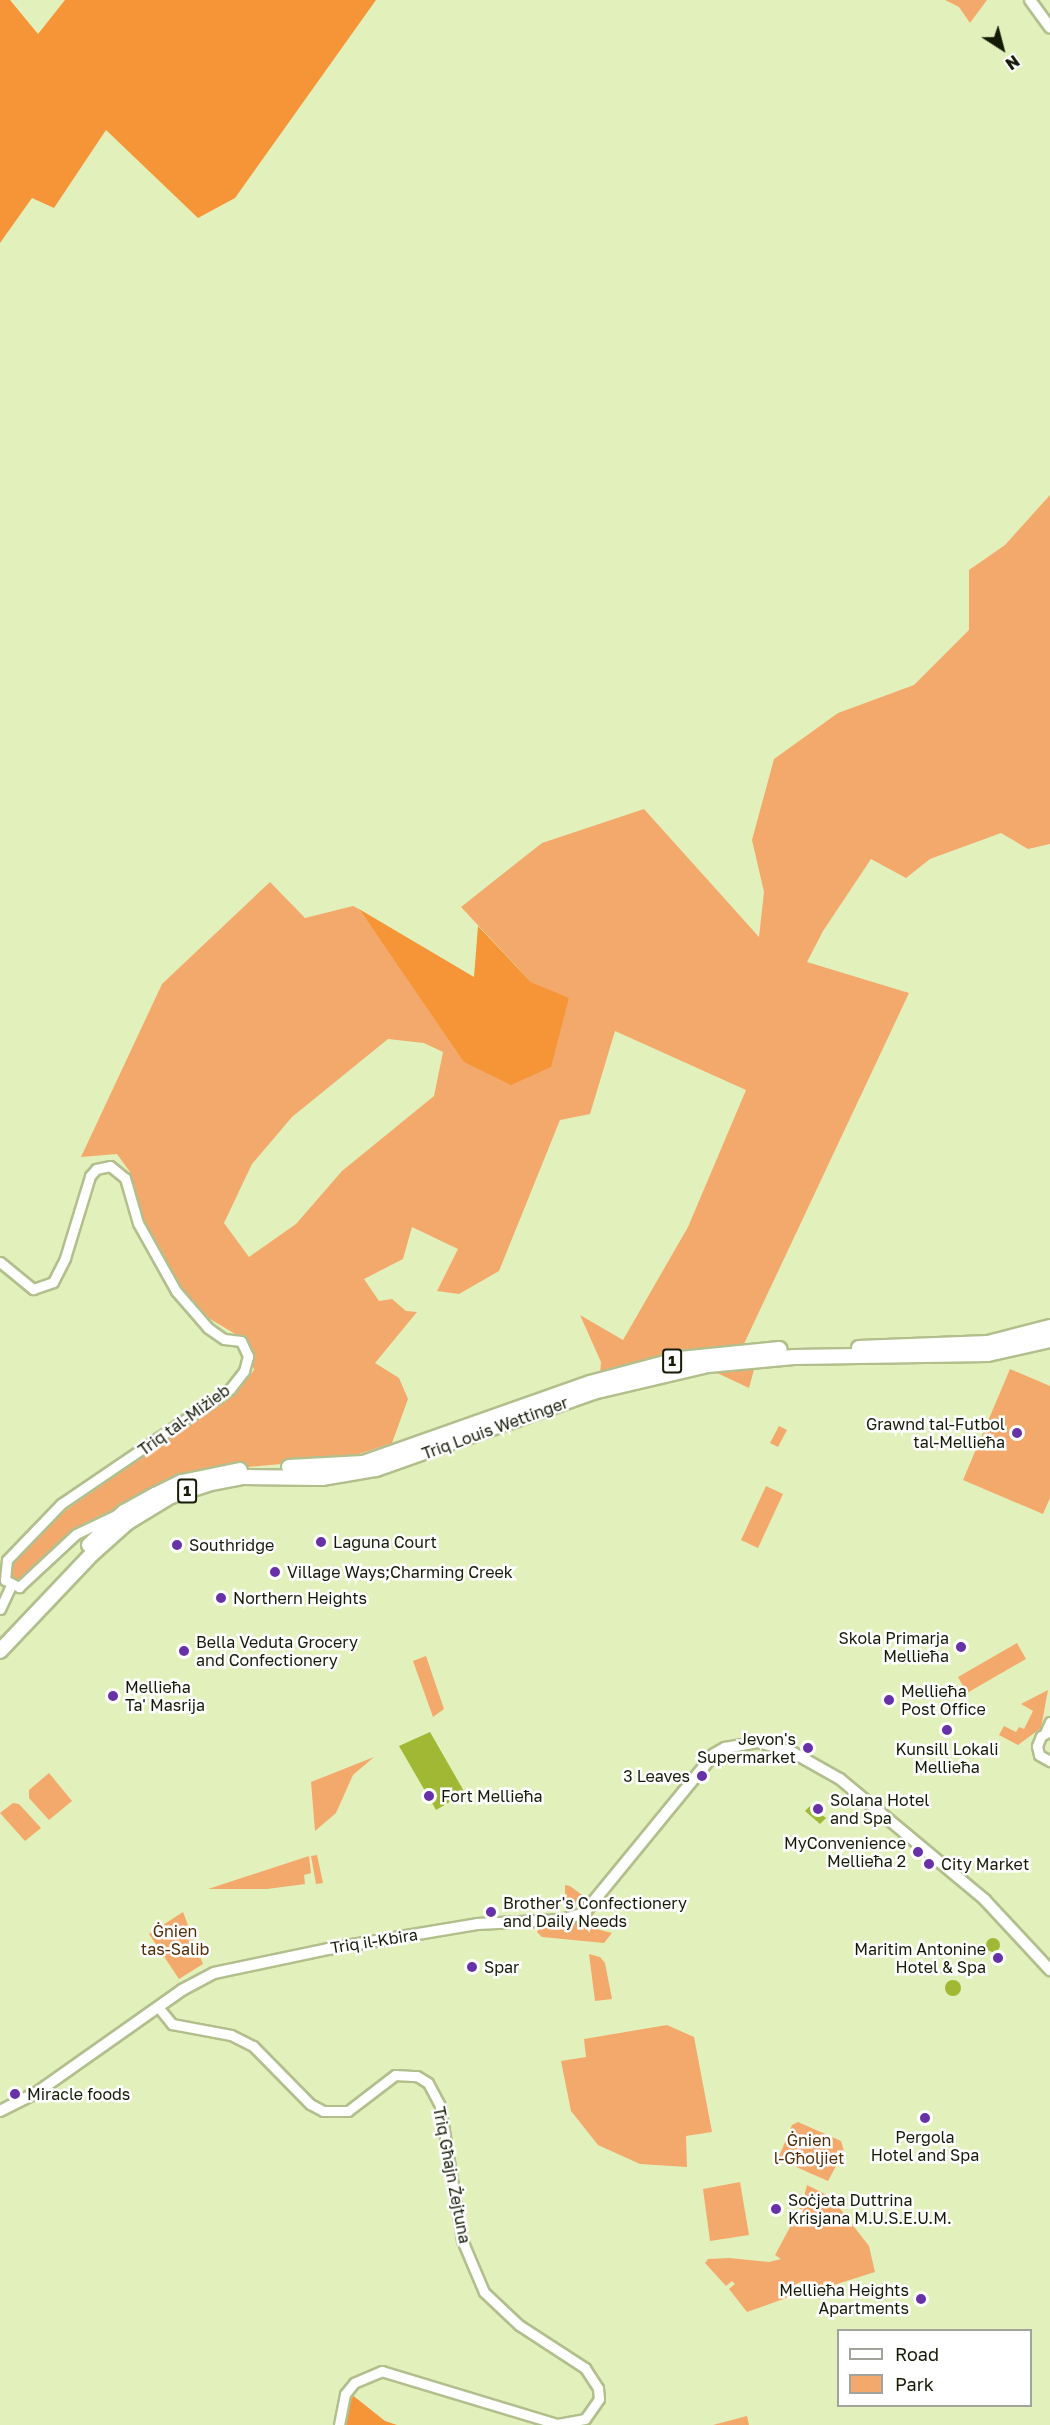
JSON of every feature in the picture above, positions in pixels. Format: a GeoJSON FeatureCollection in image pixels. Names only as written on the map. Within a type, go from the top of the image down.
{"type":"FeatureCollection","features":[{"type":"Feature","properties":{"kind":"highway","name":"Triq Louis Wettinger"},"geometry":{"type":"LineString","coordinates":[[0,1638],[124,1512],[182,1482],[222,1472],[363,1463],[590,1383],[680,1359],[743,1350],[961,1346],[1050,1328]]}},
{"type":"Feature","properties":{"kind":"highway","name":"Triq Louis Wettinger"},"geometry":{"type":"LineString","coordinates":[[0,1651],[92,1554],[128,1522],[171,1496],[207,1484],[243,1477],[322,1478],[376,1469],[593,1392],[708,1365],[794,1357],[988,1354],[1050,1340]]}},
{"type":"Feature","properties":{"kind":"main road"},"geometry":{"type":"LineString","coordinates":[[1030,0],[1050,28]]}},
{"type":"Feature","properties":{"kind":"main road","name":"Triq il-Kbira"},"geometry":{"type":"LineString","coordinates":[[0,2111],[36,2093],[214,1973],[279,1958],[486,1923],[562,1920],[584,1913],[714,1754],[725,1748],[759,1742],[792,1752],[840,1779],[985,1900],[1050,1970]]}},
{"type":"Feature","properties":{"kind":"street","name":"Triq tal-Miżieb"},"geometry":{"type":"LineString","coordinates":[[0,1262],[33,1289],[53,1282],[65,1258],[90,1176],[103,1166],[117,1169],[125,1178],[138,1223],[176,1291],[208,1328],[224,1339],[241,1341],[248,1356],[244,1371],[230,1389],[86,1486],[39,1525],[7,1560],[5,1580],[11,1585]]}},
{"type":"Feature","properties":{"kind":"street"},"geometry":{"type":"LineString","coordinates":[[0,1609],[11,1585],[19,1587],[76,1534],[124,1512]]}},
{"type":"Feature","properties":{"kind":"street"},"geometry":{"type":"LineString","coordinates":[[1050,1722],[1048,1732],[1038,1741],[1037,1750],[1050,1761]]}},
{"type":"Feature","properties":{"kind":"street","name":"Triq Għajn Żejtuna"},"geometry":{"type":"LineString","coordinates":[[159,2008],[172,2024],[231,2035],[253,2046],[310,2104],[323,2111],[348,2111],[395,2075],[417,2076],[428,2084],[440,2106],[462,2240],[484,2292],[519,2325],[585,2368],[598,2388],[599,2399],[585,2420],[557,2424],[382,2371],[354,2383],[345,2394],[339,2425]]}},
{"type":"Feature","properties":{"kind":"green space"},"geometry":{"type":"Polygon","coordinates":[[[945,0],[987,0],[970,23],[959,7],[945,0]]]}},
{"type":"Feature","properties":{"kind":"green space"},"geometry":{"type":"Polygon","coordinates":[[[1050,495],[1050,844],[1028,849],[1001,833],[930,859],[906,878],[871,859],[823,931],[807,962],[909,993],[743,1346],[600,1374],[601,1362],[580,1315],[623,1340],[688,1227],[746,1090],[615,1031],[590,1114],[560,1120],[499,1271],[459,1294],[437,1291],[458,1249],[412,1227],[403,1259],[364,1279],[379,1301],[392,1299],[406,1311],[417,1312],[375,1363],[399,1378],[408,1399],[392,1443],[347,1458],[193,1472],[63,1538],[17,1584],[8,1581],[8,1568],[56,1517],[233,1395],[254,1370],[245,1340],[202,1314],[156,1256],[141,1216],[130,1172],[117,1154],[81,1157],[162,984],[270,882],[305,918],[353,906],[359,909],[465,1062],[569,999],[531,982],[461,907],[542,843],[644,809],[759,937],[764,892],[752,840],[774,759],[838,713],[914,685],[969,630],[969,570],[1005,545],[1050,495]],[[388,1039],[292,1117],[252,1164],[224,1223],[249,1257],[296,1224],[342,1171],[434,1096],[443,1052],[424,1043],[388,1039]]]}},
{"type":"Feature","properties":{"kind":"green space"},"geometry":{"type":"Polygon","coordinates":[[[755,1366],[749,1388],[715,1372],[723,1369],[755,1366]]]}},
{"type":"Feature","properties":{"kind":"green space","name":"Grawnd tal-Futbol tal-Mellieħa"},"geometry":{"type":"Polygon","coordinates":[[[1010,1369],[1050,1386],[1050,1498],[1043,1514],[963,1480],[1010,1369]]]}},
{"type":"Feature","properties":{"kind":"green space"},"geometry":{"type":"Polygon","coordinates":[[[779,1426],[787,1430],[778,1447],[770,1443],[779,1426]]]}},
{"type":"Feature","properties":{"kind":"green space"},"geometry":{"type":"Polygon","coordinates":[[[766,1486],[783,1494],[758,1548],[741,1540],[766,1486]]]}},
{"type":"Feature","properties":{"kind":"green space"},"geometry":{"type":"Polygon","coordinates":[[[1017,1643],[1026,1659],[967,1693],[958,1677],[1017,1643]]]}},
{"type":"Feature","properties":{"kind":"green space"},"geometry":{"type":"Polygon","coordinates":[[[426,1656],[444,1709],[433,1717],[413,1661],[426,1656]]]}},
{"type":"Feature","properties":{"kind":"green space"},"geometry":{"type":"Polygon","coordinates":[[[1048,1690],[1041,1728],[1018,1745],[999,1735],[1004,1726],[1016,1732],[1019,1727],[1024,1729],[1033,1711],[1021,1704],[1048,1690]]]}},
{"type":"Feature","properties":{"kind":"green space"},"geometry":{"type":"Polygon","coordinates":[[[942,1703],[964,1713],[978,1706],[981,1710],[963,1717],[941,1706],[942,1703]]]}},
{"type":"Feature","properties":{"kind":"green space"},"geometry":{"type":"Polygon","coordinates":[[[374,1757],[353,1775],[336,1813],[315,1831],[311,1782],[374,1757]]]}},
{"type":"Feature","properties":{"kind":"green space"},"geometry":{"type":"Polygon","coordinates":[[[49,1773],[72,1801],[49,1820],[29,1798],[29,1790],[49,1773]]]}},
{"type":"Feature","properties":{"kind":"green space"},"geometry":{"type":"Polygon","coordinates":[[[13,1803],[19,1804],[41,1828],[25,1841],[0,1813],[13,1803]]]}},
{"type":"Feature","properties":{"kind":"green space"},"geometry":{"type":"Polygon","coordinates":[[[317,1855],[323,1883],[316,1884],[311,1856],[317,1855]]]}},
{"type":"Feature","properties":{"kind":"green space"},"geometry":{"type":"Polygon","coordinates":[[[309,1856],[311,1873],[304,1875],[305,1884],[267,1889],[208,1889],[309,1856]]]}},
{"type":"Feature","properties":{"kind":"green space"},"geometry":{"type":"Polygon","coordinates":[[[565,1885],[570,1886],[589,1900],[565,1909],[565,1885]]]}},
{"type":"Feature","properties":{"kind":"green space"},"geometry":{"type":"Polygon","coordinates":[[[598,1908],[585,1926],[612,1933],[604,1943],[542,1937],[537,1932],[542,1923],[565,1924],[598,1908]]]}},
{"type":"Feature","properties":{"kind":"green space","name":"Ġnien tas-Salib"},"geometry":{"type":"Polygon","coordinates":[[[183,1912],[203,1964],[179,1979],[149,1934],[183,1912]]]}},
{"type":"Feature","properties":{"kind":"green space"},"geometry":{"type":"Polygon","coordinates":[[[589,1954],[600,1957],[605,1963],[612,1999],[595,2001],[589,1954]]]}},
{"type":"Feature","properties":{"kind":"green space"},"geometry":{"type":"Polygon","coordinates":[[[667,2025],[694,2037],[712,2132],[686,2136],[687,2167],[640,2164],[598,2145],[571,2111],[561,2061],[586,2057],[584,2039],[667,2025]]]}},
{"type":"Feature","properties":{"kind":"green space","name":"Ġnien l-Għoljiet"},"geometry":{"type":"Polygon","coordinates":[[[798,2122],[841,2141],[844,2151],[828,2181],[778,2159],[792,2125],[798,2122]]]}},
{"type":"Feature","properties":{"kind":"green space"},"geometry":{"type":"Polygon","coordinates":[[[740,2182],[749,2235],[710,2241],[703,2189],[740,2182]]]}},
{"type":"Feature","properties":{"kind":"green space"},"geometry":{"type":"Polygon","coordinates":[[[807,2185],[831,2197],[869,2246],[875,2272],[812,2292],[801,2282],[787,2288],[789,2297],[747,2312],[729,2289],[735,2284],[732,2281],[726,2286],[705,2263],[708,2259],[729,2258],[769,2262],[781,2259],[775,2255],[802,2205],[807,2185]]]}},
{"type":"Feature","properties":{"kind":"green space"},"geometry":{"type":"Polygon","coordinates":[[[747,2416],[749,2425],[713,2425],[747,2416]]]}},
{"type":"Feature","properties":{"kind":"shaded area"},"geometry":{"type":"Polygon","coordinates":[[[0,0],[10,0],[38,34],[65,0],[376,0],[235,198],[198,218],[106,130],[54,208],[32,198],[0,243],[0,0]]]}},
{"type":"Feature","properties":{"kind":"shaded area"},"geometry":{"type":"Polygon","coordinates":[[[359,909],[474,977],[478,926],[531,982],[569,998],[551,1067],[511,1085],[464,1062],[359,909]]]}},
{"type":"Feature","properties":{"kind":"shaded area"},"geometry":{"type":"Polygon","coordinates":[[[430,1732],[465,1793],[436,1810],[399,1746],[430,1732]]]}},
{"type":"Feature","properties":{"kind":"shaded area"},"geometry":{"type":"Polygon","coordinates":[[[810,1806],[826,1818],[820,1824],[805,1811],[810,1806]]]}},
{"type":"Feature","properties":{"kind":"shaded area"},"geometry":{"type":"Polygon","coordinates":[[[993,1938],[998,1940],[1000,1945],[998,1950],[993,1952],[988,1950],[986,1945],[988,1940],[993,1938]]]}},
{"type":"Feature","properties":{"kind":"shaded area"},"geometry":{"type":"Polygon","coordinates":[[[953,1980],[961,1988],[953,1996],[945,1988],[953,1980]]]}},
{"type":"Feature","properties":{"kind":"shaded area"},"geometry":{"type":"Polygon","coordinates":[[[351,2394],[385,2421],[397,2425],[346,2425],[343,2419],[351,2394]]]}},
{"type":"Feature","properties":{"kind":"place","name":"Grawnd tal-Futbol tal-Mellieħa"},"geometry":{"type":"Point","coordinates":[1017,1433]}},
{"type":"Feature","properties":{"kind":"place","name":"Laguna Court"},"geometry":{"type":"Point","coordinates":[321,1542]}},
{"type":"Feature","properties":{"kind":"place","name":"Southridge"},"geometry":{"type":"Point","coordinates":[177,1545]}},
{"type":"Feature","properties":{"kind":"place","name":"Village Ways;Charming Creek"},"geometry":{"type":"Point","coordinates":[275,1572]}},
{"type":"Feature","properties":{"kind":"place","name":"Northern Heights"},"geometry":{"type":"Point","coordinates":[221,1598]}},
{"type":"Feature","properties":{"kind":"place","name":"Skola Primarja Mellieħa"},"geometry":{"type":"Point","coordinates":[961,1647]}},
{"type":"Feature","properties":{"kind":"place","name":"Bella Veduta Grocery and Confectionery"},"geometry":{"type":"Point","coordinates":[184,1651]}},
{"type":"Feature","properties":{"kind":"place","name":"Mellieħa Ta' Masrija"},"geometry":{"type":"Point","coordinates":[113,1696]}},
{"type":"Feature","properties":{"kind":"place","name":"Mellieħa Post Office"},"geometry":{"type":"Point","coordinates":[889,1700]}},
{"type":"Feature","properties":{"kind":"place","name":"Kunsill Lokali Mellieħa"},"geometry":{"type":"Point","coordinates":[947,1730]}},
{"type":"Feature","properties":{"kind":"place","name":"Jevon's Supermarket"},"geometry":{"type":"Point","coordinates":[808,1748]}},
{"type":"Feature","properties":{"kind":"place","name":"3 Leaves"},"geometry":{"type":"Point","coordinates":[702,1776]}},
{"type":"Feature","properties":{"kind":"place","name":"Fort Mellieħa"},"geometry":{"type":"Point","coordinates":[429,1796]}},
{"type":"Feature","properties":{"kind":"place","name":"Solana Hotel and Spa"},"geometry":{"type":"Point","coordinates":[818,1809]}},
{"type":"Feature","properties":{"kind":"place","name":"MyConvenience Mellieħa 2"},"geometry":{"type":"Point","coordinates":[918,1852]}},
{"type":"Feature","properties":{"kind":"place","name":"City Market"},"geometry":{"type":"Point","coordinates":[929,1864]}},
{"type":"Feature","properties":{"kind":"place","name":"Brother's Confectionery and Daily Needs"},"geometry":{"type":"Point","coordinates":[491,1912]}},
{"type":"Feature","properties":{"kind":"place","name":"Maritim Antonine Hotel & Spa"},"geometry":{"type":"Point","coordinates":[998,1958]}},
{"type":"Feature","properties":{"kind":"place","name":"Spar"},"geometry":{"type":"Point","coordinates":[472,1967]}},
{"type":"Feature","properties":{"kind":"place","name":"Miracle foods"},"geometry":{"type":"Point","coordinates":[15,2094]}},
{"type":"Feature","properties":{"kind":"place","name":"Pergola Hotel and Spa"},"geometry":{"type":"Point","coordinates":[925,2118]}},
{"type":"Feature","properties":{"kind":"place","name":"Soċjeta Duttrina Krisjana M.U.S.E.U.M."},"geometry":{"type":"Point","coordinates":[776,2209]}},
{"type":"Feature","properties":{"kind":"place","name":"Mellieħa Heights Apartments"},"geometry":{"type":"Point","coordinates":[921,2299]}}]}
